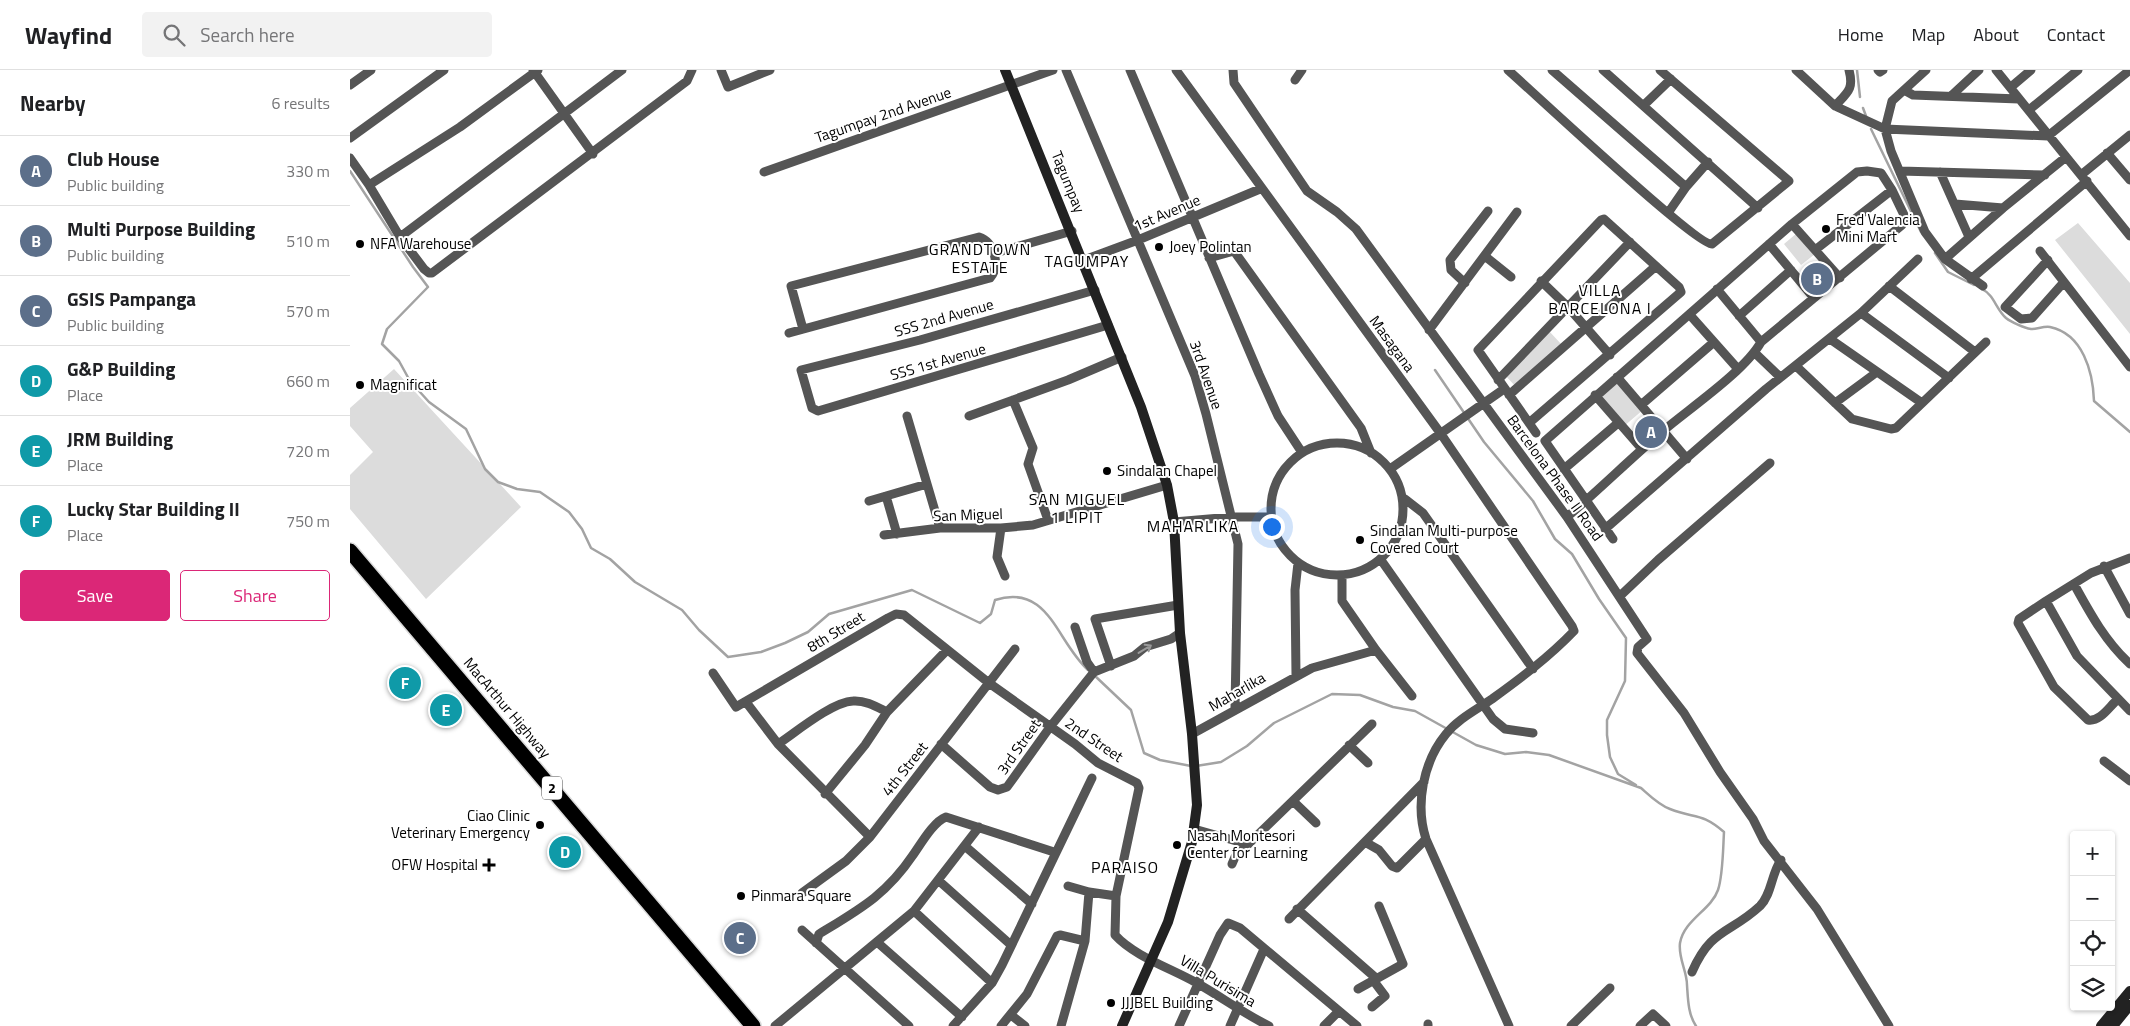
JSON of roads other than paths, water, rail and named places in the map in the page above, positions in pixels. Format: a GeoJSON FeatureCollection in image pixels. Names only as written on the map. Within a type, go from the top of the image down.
{"type":"FeatureCollection","features":[{"type":"Feature","properties":{"kind":"highway","name":"MacArthur Highway"},"geometry":{"type":"LineString","coordinates":[[350,551],[753,1026]]}},
{"type":"Feature","properties":{"kind":"main road","name":"Tagumpay"},"geometry":{"type":"LineString","coordinates":[[1005,70],[1122,357],[1167,485],[1174,522],[1180,633],[1192,734],[1197,805],[1194,829],[1178,892],[1153,960],[1122,1026]]}},
{"type":"Feature","properties":{"kind":"main road"},"geometry":{"type":"LineString","coordinates":[[2101,1026],[2130,991]]}},
{"type":"Feature","properties":{"kind":"main road"},"geometry":{"type":"LineString","coordinates":[[2114,1026],[2130,1005]]}},
{"type":"Feature","properties":{"kind":"street"},"geometry":{"type":"LineString","coordinates":[[350,85],[371,70]]}},
{"type":"Feature","properties":{"kind":"street"},"geometry":{"type":"LineString","coordinates":[[350,138],[444,70]]}},
{"type":"Feature","properties":{"kind":"street"},"geometry":{"type":"LineString","coordinates":[[400,237],[622,70]]}},
{"type":"Feature","properties":{"kind":"street"},"geometry":{"type":"LineString","coordinates":[[350,158],[369,185],[400,237],[429,273],[593,154],[687,81],[692,70]]}},
{"type":"Feature","properties":{"kind":"street"},"geometry":{"type":"LineString","coordinates":[[721,70],[728,87],[770,70]]}},
{"type":"Feature","properties":{"kind":"street","name":"Tagumpay 2nd Avenue"},"geometry":{"type":"LineString","coordinates":[[764,172],[1053,70]]}},
{"type":"Feature","properties":{"kind":"street","name":"3rd Avenue"},"geometry":{"type":"LineString","coordinates":[[1066,70],[1195,376],[1238,544],[1235,708]]}},
{"type":"Feature","properties":{"kind":"street"},"geometry":{"type":"LineString","coordinates":[[1130,70],[1191,217],[1278,416],[1300,451]]}},
{"type":"Feature","properties":{"kind":"street","name":"Masagana"},"geometry":{"type":"LineString","coordinates":[[1176,70],[1260,189],[1441,434],[1571,624],[1574,631],[1533,670]]}},
{"type":"Feature","properties":{"kind":"street","name":"Barcelona Phase II Road"},"geometry":{"type":"LineString","coordinates":[[1233,70],[1234,83],[1307,191],[1337,212],[1356,229],[1567,517],[1647,639],[1638,648],[1637,652],[1684,713],[1720,772],[1753,819],[1764,841],[1781,860]]}},
{"type":"Feature","properties":{"kind":"street"},"geometry":{"type":"LineString","coordinates":[[1295,80],[1302,70]]}},
{"type":"Feature","properties":{"kind":"street"},"geometry":{"type":"LineString","coordinates":[[1508,70],[1668,213],[1708,245],[1712,244],[1788,184],[1788,179],[1660,70]]}},
{"type":"Feature","properties":{"kind":"street"},"geometry":{"type":"LineString","coordinates":[[1552,70],[1686,187]]}},
{"type":"Feature","properties":{"kind":"street"},"geometry":{"type":"LineString","coordinates":[[1603,70],[1758,208]]}},
{"type":"Feature","properties":{"kind":"street"},"geometry":{"type":"LineString","coordinates":[[1796,70],[1835,106],[1885,129],[2048,136],[2130,70]]}},
{"type":"Feature","properties":{"kind":"street"},"geometry":{"type":"LineString","coordinates":[[1878,70],[1880,72],[1883,70]]}},
{"type":"Feature","properties":{"kind":"street"},"geometry":{"type":"LineString","coordinates":[[1926,70],[1892,101],[1885,129],[1925,232],[1945,259],[1983,286]]}},
{"type":"Feature","properties":{"kind":"street"},"geometry":{"type":"LineString","coordinates":[[1951,96],[1979,70]]}},
{"type":"Feature","properties":{"kind":"street"},"geometry":{"type":"LineString","coordinates":[[1996,70],[2130,236]]}},
{"type":"Feature","properties":{"kind":"street"},"geometry":{"type":"LineString","coordinates":[[2011,87],[2031,70]]}},
{"type":"Feature","properties":{"kind":"street"},"geometry":{"type":"LineString","coordinates":[[2028,110],[2078,70]]}},
{"type":"Feature","properties":{"kind":"street"},"geometry":{"type":"LineString","coordinates":[[369,185],[460,127],[536,71],[563,114],[593,154]]}},
{"type":"Feature","properties":{"kind":"street"},"geometry":{"type":"LineString","coordinates":[[1835,106],[1851,88],[1852,77],[1848,71]]}},
{"type":"Feature","properties":{"kind":"street"},"geometry":{"type":"LineString","coordinates":[[1644,105],[1670,79]]}},
{"type":"Feature","properties":{"kind":"street"},"geometry":{"type":"LineString","coordinates":[[1904,90],[1913,95],[2019,99]]}},
{"type":"Feature","properties":{"kind":"street"},"geometry":{"type":"LineString","coordinates":[[1971,278],[2084,178],[2107,153],[2129,137]]}},
{"type":"Feature","properties":{"kind":"street"},"geometry":{"type":"LineString","coordinates":[[2107,153],[2130,180]]}},
{"type":"Feature","properties":{"kind":"street"},"geometry":{"type":"LineString","coordinates":[[1945,259],[2002,208],[2046,175],[2066,157]]}},
{"type":"Feature","properties":{"kind":"street"},"geometry":{"type":"LineString","coordinates":[[1668,213],[1686,187],[1708,162]]}},
{"type":"Feature","properties":{"kind":"street"},"geometry":{"type":"LineString","coordinates":[[1900,171],[2046,175]]}},
{"type":"Feature","properties":{"kind":"street"},"geometry":{"type":"LineString","coordinates":[[1567,517],[1586,501],[1642,449],[1738,369],[1754,353],[1761,342],[1840,278],[1905,221],[1892,190],[1881,173],[1857,172],[1792,224],[1690,315],[1595,395],[1545,441],[1586,501],[1613,539]]}},
{"type":"Feature","properties":{"kind":"street"},"geometry":{"type":"LineString","coordinates":[[1940,172],[1969,237]]}},
{"type":"Feature","properties":{"kind":"street","name":"1st Avenue"},"geometry":{"type":"LineString","coordinates":[[1084,260],[1138,240],[1260,189]]}},
{"type":"Feature","properties":{"kind":"street"},"geometry":{"type":"LineString","coordinates":[[1815,250],[1892,190]]}},
{"type":"Feature","properties":{"kind":"street"},"geometry":{"type":"LineString","coordinates":[[1954,204],[2002,208]]}},
{"type":"Feature","properties":{"kind":"street"},"geometry":{"type":"LineString","coordinates":[[1465,283],[1451,270],[1450,260],[1488,211]]}},
{"type":"Feature","properties":{"kind":"street"},"geometry":{"type":"LineString","coordinates":[[1429,330],[1486,257],[1517,212]]}},
{"type":"Feature","properties":{"kind":"street"},"geometry":{"type":"LineString","coordinates":[[1529,423],[1681,292],[1679,287],[1604,220],[1601,220],[1541,281],[1478,350],[1498,380],[1536,433]]}},
{"type":"Feature","properties":{"kind":"street"},"geometry":{"type":"LineString","coordinates":[[1792,224],[1840,278]]}},
{"type":"Feature","properties":{"kind":"street"},"geometry":{"type":"LineString","coordinates":[[995,253],[1072,231]]}},
{"type":"Feature","properties":{"kind":"street"},"geometry":{"type":"LineString","coordinates":[[789,333],[990,278],[995,269],[995,253],[984,238],[979,236],[791,286],[803,329]]}},
{"type":"Feature","properties":{"kind":"street"},"geometry":{"type":"LineString","coordinates":[[1498,380],[1630,242]]}},
{"type":"Feature","properties":{"kind":"street"},"geometry":{"type":"LineString","coordinates":[[1769,244],[1814,298]]}},
{"type":"Feature","properties":{"kind":"street"},"geometry":{"type":"LineString","coordinates":[[1210,258],[1234,251],[1361,428],[1371,452]]}},
{"type":"Feature","properties":{"kind":"street"},"geometry":{"type":"LineString","coordinates":[[2040,251],[2130,368]]}},
{"type":"Feature","properties":{"kind":"street"},"geometry":{"type":"LineString","coordinates":[[1486,257],[1511,277]]}},
{"type":"Feature","properties":{"kind":"street"},"geometry":{"type":"LineString","coordinates":[[1605,528],[1780,378],[1861,314],[1918,259]]}},
{"type":"Feature","properties":{"kind":"street"},"geometry":{"type":"LineString","coordinates":[[2048,260],[2006,307],[2021,319],[2032,318],[2064,282]]}},
{"type":"Feature","properties":{"kind":"street"},"geometry":{"type":"LineString","coordinates":[[1390,469],[1484,403],[1507,392],[1656,266]]}},
{"type":"Feature","properties":{"kind":"street"},"geometry":{"type":"LineString","coordinates":[[1739,316],[1791,270]]}},
{"type":"Feature","properties":{"kind":"street"},"geometry":{"type":"LineString","coordinates":[[1541,281],[1568,307],[1610,354]]}},
{"type":"Feature","properties":{"kind":"street"},"geometry":{"type":"LineString","coordinates":[[1888,286],[1975,352]]}},
{"type":"Feature","properties":{"kind":"street"},"geometry":{"type":"LineString","coordinates":[[1717,289],[1761,342]]}},
{"type":"Feature","properties":{"kind":"street","name":"SSS 2nd Avenue"},"geometry":{"type":"LineString","coordinates":[[801,372],[803,369],[920,340],[1095,290]]}},
{"type":"Feature","properties":{"kind":"street"},"geometry":{"type":"LineString","coordinates":[[1861,314],[1949,378]]}},
{"type":"Feature","properties":{"kind":"street"},"geometry":{"type":"LineString","coordinates":[[1690,315],[1738,369]]}},
{"type":"Feature","properties":{"kind":"street","name":"SSS 1st Avenue"},"geometry":{"type":"LineString","coordinates":[[801,372],[812,408],[818,411],[1108,325]]}},
{"type":"Feature","properties":{"kind":"street"},"geometry":{"type":"LineString","coordinates":[[1830,339],[1922,403]]}},
{"type":"Feature","properties":{"kind":"street"},"geometry":{"type":"LineString","coordinates":[[1641,406],[1714,342]]}},
{"type":"Feature","properties":{"kind":"street"},"geometry":{"type":"LineString","coordinates":[[1796,366],[1852,419],[1892,429],[1986,342]]}},
{"type":"Feature","properties":{"kind":"street"},"geometry":{"type":"LineString","coordinates":[[1754,353],[1780,378]]}},
{"type":"Feature","properties":{"kind":"street"},"geometry":{"type":"LineString","coordinates":[[969,416],[1122,357]]}},
{"type":"Feature","properties":{"kind":"street"},"geometry":{"type":"LineString","coordinates":[[1835,403],[1877,372]]}},
{"type":"Feature","properties":{"kind":"street"},"geometry":{"type":"LineString","coordinates":[[1617,377],[1687,459]]}},
{"type":"Feature","properties":{"kind":"street"},"geometry":{"type":"LineString","coordinates":[[1595,395],[1642,449]]}},
{"type":"Feature","properties":{"kind":"street"},"geometry":{"type":"LineString","coordinates":[[1013,400],[1033,448],[1028,464],[1048,520]]}},
{"type":"Feature","properties":{"kind":"street"},"geometry":{"type":"LineString","coordinates":[[907,416],[940,528]]}},
{"type":"Feature","properties":{"kind":"street"},"geometry":{"type":"LineString","coordinates":[[1564,469],[1618,423]]}},
{"type":"Feature","properties":{"kind":"street"},"geometry":{"type":"LineString","coordinates":[[1405,499],[1404,517],[1394,540],[1381,560],[1356,572],[1342,576],[1316,572],[1298,563],[1275,531],[1272,517],[1272,500],[1276,484],[1285,467],[1300,451],[1319,445],[1342,444],[1361,447],[1371,452],[1390,469],[1405,499],[1423,513],[1533,670],[1450,730],[1431,760],[1424,782],[1421,818],[1426,839],[1509,1026]]}},
{"type":"Feature","properties":{"kind":"street"},"geometry":{"type":"LineString","coordinates":[[1620,596],[1658,560],[1770,463]]}},
{"type":"Feature","properties":{"kind":"street"},"geometry":{"type":"LineString","coordinates":[[869,501],[927,484]]}},
{"type":"Feature","properties":{"kind":"street","name":"San Miguel"},"geometry":{"type":"LineString","coordinates":[[884,536],[940,528],[1001,528],[1048,520],[1167,485]]}},
{"type":"Feature","properties":{"kind":"street"},"geometry":{"type":"LineString","coordinates":[[886,496],[897,534]]}},
{"type":"Feature","properties":{"kind":"street"},"geometry":{"type":"LineString","coordinates":[[1174,522],[1232,517],[1272,517]]}},
{"type":"Feature","properties":{"kind":"street"},"geometry":{"type":"LineString","coordinates":[[1001,528],[997,557],[1005,576]]}},
{"type":"Feature","properties":{"kind":"street"},"geometry":{"type":"LineString","coordinates":[[2117,700],[2096,720],[2088,720],[2054,687],[2018,624],[2019,619],[2104,566],[2130,558]]}},
{"type":"Feature","properties":{"kind":"street"},"geometry":{"type":"LineString","coordinates":[[1381,560],[1482,706],[1505,729],[1533,733]]}},
{"type":"Feature","properties":{"kind":"street"},"geometry":{"type":"LineString","coordinates":[[1296,675],[1295,590],[1298,563]]}},
{"type":"Feature","properties":{"kind":"street"},"geometry":{"type":"LineString","coordinates":[[2104,566],[2130,614]]}},
{"type":"Feature","properties":{"kind":"street"},"geometry":{"type":"LineString","coordinates":[[1342,576],[1342,601],[1376,650],[1412,696]]}},
{"type":"Feature","properties":{"kind":"street"},"geometry":{"type":"LineString","coordinates":[[2074,584],[2113,648],[2130,664]]}},
{"type":"Feature","properties":{"kind":"street"},"geometry":{"type":"LineString","coordinates":[[2046,601],[2077,656],[2117,700],[2130,711]]}},
{"type":"Feature","properties":{"kind":"street"},"geometry":{"type":"LineString","coordinates":[[1111,666],[1096,619],[1178,605]]}},
{"type":"Feature","properties":{"kind":"street","name":"8th Street"},"geometry":{"type":"LineString","coordinates":[[713,673],[736,707],[896,614],[904,615],[921,627],[947,650]]}},
{"type":"Feature","properties":{"kind":"street"},"geometry":{"type":"LineString","coordinates":[[1075,627],[1087,662],[1094,673],[1134,656],[1145,646],[1171,639],[1180,633]]}},
{"type":"Feature","properties":{"kind":"street","name":"4th Street"},"geometry":{"type":"LineString","coordinates":[[802,893],[846,861],[870,837],[1015,649]]}},
{"type":"Feature","properties":{"kind":"street"},"geometry":{"type":"LineString","coordinates":[[825,794],[865,745],[887,712],[947,650]]}},
{"type":"Feature","properties":{"kind":"street","name":"2nd Street"},"geometry":{"type":"LineString","coordinates":[[947,650],[1098,763],[1137,782],[1139,788],[1116,896],[1115,935],[1125,946],[1153,960]]}},
{"type":"Feature","properties":{"kind":"street","name":"Maharlika"},"geometry":{"type":"LineString","coordinates":[[1192,734],[1296,675],[1326,663],[1376,650]]}},
{"type":"Feature","properties":{"kind":"street","name":"3rd Street"},"geometry":{"type":"LineString","coordinates":[[941,744],[982,781],[998,790],[1007,788],[1050,727],[1094,673]]}},
{"type":"Feature","properties":{"kind":"street"},"geometry":{"type":"LineString","coordinates":[[778,744],[826,712],[852,700],[872,705],[887,712]]}},
{"type":"Feature","properties":{"kind":"street"},"geometry":{"type":"LineString","coordinates":[[746,702],[778,744],[825,794],[870,837]]}},
{"type":"Feature","properties":{"kind":"street"},"geometry":{"type":"LineString","coordinates":[[1232,864],[1235,857],[1247,844],[1294,802],[1372,724]]}},
{"type":"Feature","properties":{"kind":"street"},"geometry":{"type":"LineString","coordinates":[[1349,745],[1368,763]]}},
{"type":"Feature","properties":{"kind":"street"},"geometry":{"type":"LineString","coordinates":[[2104,761],[2130,781]]}},
{"type":"Feature","properties":{"kind":"street"},"geometry":{"type":"LineString","coordinates":[[953,1026],[992,983],[1032,904],[1054,852],[1092,778]]}},
{"type":"Feature","properties":{"kind":"street"},"geometry":{"type":"LineString","coordinates":[[1289,919],[1424,782]]}},
{"type":"Feature","properties":{"kind":"street"},"geometry":{"type":"LineString","coordinates":[[1294,802],[1316,823]]}},
{"type":"Feature","properties":{"kind":"street"},"geometry":{"type":"LineString","coordinates":[[816,943],[820,934],[882,893],[898,877],[942,818],[950,817],[1054,852]]}},
{"type":"Feature","properties":{"kind":"street"},"geometry":{"type":"LineString","coordinates":[[775,1026],[914,911],[979,827]]}},
{"type":"Feature","properties":{"kind":"street"},"geometry":{"type":"LineString","coordinates":[[1194,829],[1247,844]]}},
{"type":"Feature","properties":{"kind":"street"},"geometry":{"type":"LineString","coordinates":[[1365,842],[1379,850],[1392,866],[1397,868],[1426,839]]}},
{"type":"Feature","properties":{"kind":"street"},"geometry":{"type":"LineString","coordinates":[[966,846],[1032,904]]}},
{"type":"Feature","properties":{"kind":"street"},"geometry":{"type":"LineString","coordinates":[[1692,972],[1699,956],[1711,940],[1763,902],[1775,868],[1781,860],[1817,909],[1889,1026]]}},
{"type":"Feature","properties":{"kind":"street"},"geometry":{"type":"LineString","coordinates":[[938,880],[1011,945]]}},
{"type":"Feature","properties":{"kind":"street"},"geometry":{"type":"LineString","coordinates":[[1068,886],[1089,892],[1116,896]]}},
{"type":"Feature","properties":{"kind":"street"},"geometry":{"type":"LineString","coordinates":[[1061,1026],[1085,941],[1089,892]]}},
{"type":"Feature","properties":{"kind":"street"},"geometry":{"type":"LineString","coordinates":[[1358,989],[1403,964],[1379,906]]}},
{"type":"Feature","properties":{"kind":"street"},"geometry":{"type":"LineString","coordinates":[[1297,909],[1375,980],[1385,996],[1372,1007]]}},
{"type":"Feature","properties":{"kind":"street"},"geometry":{"type":"LineString","coordinates":[[914,911],[992,983]]}},
{"type":"Feature","properties":{"kind":"street"},"geometry":{"type":"LineString","coordinates":[[1179,1026],[1220,935],[1228,922],[1240,928],[1357,1026]]}},
{"type":"Feature","properties":{"kind":"street"},"geometry":{"type":"LineString","coordinates":[[802,930],[909,1026]]}},
{"type":"Feature","properties":{"kind":"street"},"geometry":{"type":"LineString","coordinates":[[1002,1026],[1027,994],[1057,936],[1060,934],[1085,941]]}},
{"type":"Feature","properties":{"kind":"street"},"geometry":{"type":"LineString","coordinates":[[877,942],[962,1018]]}},
{"type":"Feature","properties":{"kind":"street"},"geometry":{"type":"LineString","coordinates":[[1230,1026],[1264,949]]}},
{"type":"Feature","properties":{"kind":"street","name":"Villa Purisima"},"geometry":{"type":"LineString","coordinates":[[1153,960],[1269,1026]]}},
{"type":"Feature","properties":{"kind":"street"},"geometry":{"type":"LineString","coordinates":[[1571,1026],[1610,988]]}},
{"type":"Feature","properties":{"kind":"street"},"geometry":{"type":"LineString","coordinates":[[1324,1026],[1338,1011]]}},
{"type":"Feature","properties":{"kind":"street"},"geometry":{"type":"LineString","coordinates":[[1640,1026],[1653,1014],[1666,1026]]}},
{"type":"Feature","properties":{"kind":"street"},"geometry":{"type":"LineString","coordinates":[[1011,1015],[1025,1026]]}},
{"type":"Feature","properties":{"kind":"waterway"},"geometry":{"type":"LineString","coordinates":[[1857,70],[1860,97]]}},
{"type":"Feature","properties":{"kind":"waterway"},"geometry":{"type":"LineString","coordinates":[[1863,108],[1866,116]]}},
{"type":"Feature","properties":{"kind":"waterway"},"geometry":{"type":"LineString","coordinates":[[1871,129],[1921,232]]}},
{"type":"Feature","properties":{"kind":"waterway"},"geometry":{"type":"LineString","coordinates":[[350,171],[428,287],[387,329],[382,344],[399,361],[410,381],[429,402],[466,429],[485,469],[498,482],[517,489],[540,492],[569,512],[582,529],[591,548],[610,559],[635,582],[682,610],[699,630],[728,657],[761,652],[808,632],[829,614],[912,590],[980,623],[991,614],[995,600],[1013,597],[1028,600],[1040,607],[1050,618],[1077,658],[1088,670]]}},
{"type":"Feature","properties":{"kind":"waterway"},"geometry":{"type":"LineString","coordinates":[[1935,253],[1948,272],[1974,285]]}},
{"type":"Feature","properties":{"kind":"waterway"},"geometry":{"type":"LineString","coordinates":[[1982,289],[1989,295],[2006,318],[2011,321],[2031,329],[2050,327],[2071,337],[2084,356],[2088,367],[2094,401],[2130,432]]}},
{"type":"Feature","properties":{"kind":"waterway"},"geometry":{"type":"LineString","coordinates":[[1435,370],[1484,442],[1533,501],[1555,539],[1572,554],[1599,599],[1626,638],[1625,681],[1607,720],[1607,735],[1610,757],[1618,774],[1636,785]]}},
{"type":"Feature","properties":{"kind":"waterway"},"geometry":{"type":"LineString","coordinates":[[1094,675],[1131,710],[1144,753],[1160,760],[1191,766]]}},
{"type":"Feature","properties":{"kind":"waterway"},"geometry":{"type":"LineString","coordinates":[[1196,766],[1221,762],[1247,746],[1274,723],[1332,694],[1360,695],[1393,707],[1415,711],[1476,745],[1505,754],[1526,752],[1549,755],[1641,788]]}},
{"type":"Feature","properties":{"kind":"waterway"},"geometry":{"type":"LineString","coordinates":[[1641,788],[1666,807],[1709,821],[1724,832],[1722,870],[1718,890],[1710,903],[1692,921],[1682,935],[1680,943],[1680,954],[1687,980],[1689,1006],[1696,1026]]}},
{"type":"Feature","properties":{"kind":"place","name":"Fred Valencia Mini Mart"},"geometry":{"type":"Point","coordinates":[1826,229]}},
{"type":"Feature","properties":{"kind":"place","name":"NFA Warehouse"},"geometry":{"type":"Point","coordinates":[360,244]}},
{"type":"Feature","properties":{"kind":"place","name":"Joey Polintan"},"geometry":{"type":"Point","coordinates":[1159,247]}},
{"type":"Feature","properties":{"kind":"place","name":"Multi Purpose Building"},"geometry":{"type":"Point","coordinates":[1817,279]}},
{"type":"Feature","properties":{"kind":"place","name":"Magnificat"},"geometry":{"type":"Point","coordinates":[360,385]}},
{"type":"Feature","properties":{"kind":"place","name":"Club House"},"geometry":{"type":"Point","coordinates":[1651,432]}},
{"type":"Feature","properties":{"kind":"place","name":"Sindalan Chapel"},"geometry":{"type":"Point","coordinates":[1107,471]}},
{"type":"Feature","properties":{"kind":"place","name":"Sindalan Multi-purpose Covered Court"},"geometry":{"type":"Point","coordinates":[1360,540]}},
{"type":"Feature","properties":{"kind":"place","name":"Lucky Star Building II"},"geometry":{"type":"Point","coordinates":[405,683]}},
{"type":"Feature","properties":{"kind":"place","name":"JRM Building"},"geometry":{"type":"Point","coordinates":[446,710]}},
{"type":"Feature","properties":{"kind":"place","name":"Ciao Clinic Veterinary Emergency"},"geometry":{"type":"Point","coordinates":[540,825]}},
{"type":"Feature","properties":{"kind":"place","name":"Nasah Montesori Center for Learning"},"geometry":{"type":"Point","coordinates":[1177,845]}},
{"type":"Feature","properties":{"kind":"place","name":"G&P Building"},"geometry":{"type":"Point","coordinates":[565,852]}},
{"type":"Feature","properties":{"kind":"place","name":"OFW Hospital"},"geometry":{"type":"Point","coordinates":[489,865]}},
{"type":"Feature","properties":{"kind":"place","name":"Pinmara Square"},"geometry":{"type":"Point","coordinates":[741,896]}},
{"type":"Feature","properties":{"kind":"place","name":"GSIS Pampanga"},"geometry":{"type":"Point","coordinates":[740,938]}},
{"type":"Feature","properties":{"kind":"place","name":"JJJBEL Building"},"geometry":{"type":"Point","coordinates":[1111,1003]}},
{"type":"Feature","properties":{"kind":"district","name":"GRANDTOWN ESTATE"},"geometry":{"type":"Point","coordinates":[980,258]}},
{"type":"Feature","properties":{"kind":"district","name":"TAGUMPAY"},"geometry":{"type":"Point","coordinates":[1087,261]}},
{"type":"Feature","properties":{"kind":"district","name":"VILLA BARCELONA I"},"geometry":{"type":"Point","coordinates":[1600,299]}},
{"type":"Feature","properties":{"kind":"district","name":"SAN MIGUEL 1 LIPIT"},"geometry":{"type":"Point","coordinates":[1077,508]}},
{"type":"Feature","properties":{"kind":"district","name":"MAHARLIKA"},"geometry":{"type":"Point","coordinates":[1193,526]}},
{"type":"Feature","properties":{"kind":"district","name":"PARAISO"},"geometry":{"type":"Point","coordinates":[1125,867]}}]}
